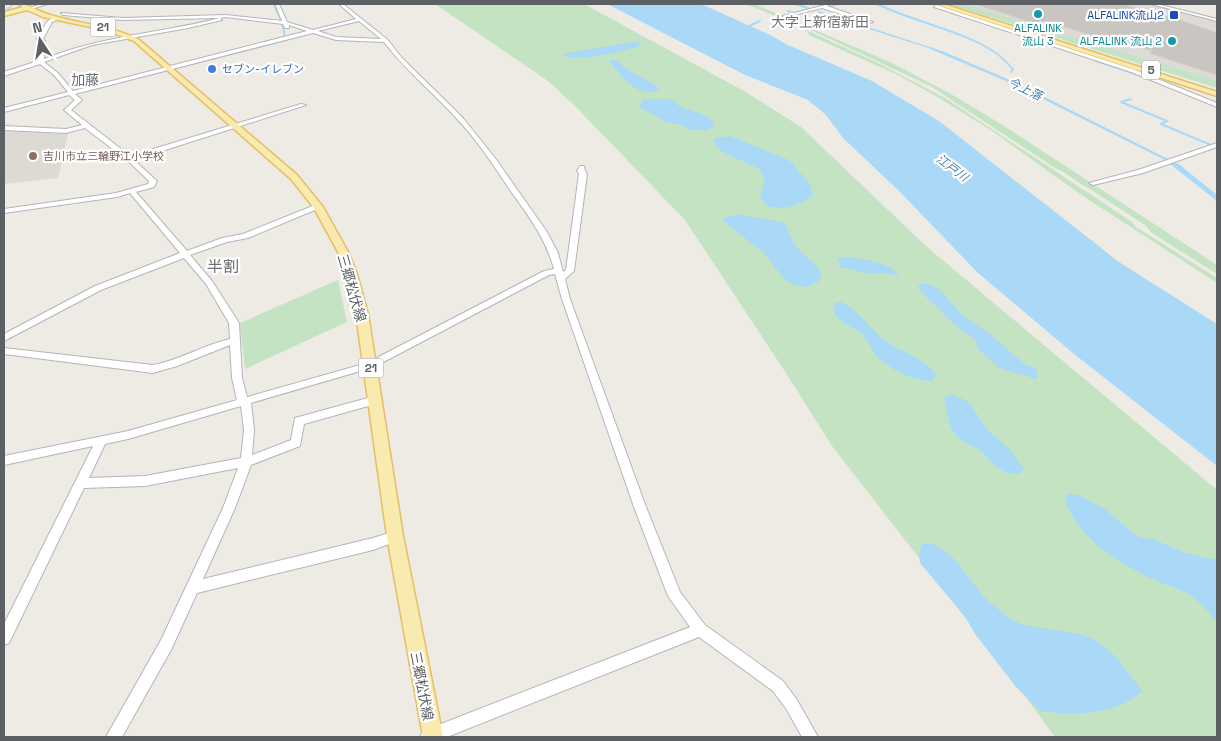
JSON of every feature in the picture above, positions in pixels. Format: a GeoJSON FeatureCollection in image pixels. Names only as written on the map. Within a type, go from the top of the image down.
{"type":"FeatureCollection","features":[{"type":"Feature","properties":{"kind":"main road","name":"5"},"geometry":{"type":"LineString","coordinates":[[944,4],[1217,92]]}},
{"type":"Feature","properties":{"kind":"main road","name":"5"},"geometry":{"type":"LineString","coordinates":[[937,5],[1217,92]]}},
{"type":"Feature","properties":{"kind":"main road"},"geometry":{"type":"LineString","coordinates":[[4,11],[26,7]]}},
{"type":"Feature","properties":{"kind":"main road","name":"三郷松伏線"},"geometry":{"type":"LineString","coordinates":[[26,7],[107,28],[130,36],[142,44],[294,177],[318,207],[334,232],[351,271],[362,314],[395,536],[431,737]]}},
{"type":"Feature","properties":{"kind":"main road"},"geometry":{"type":"LineString","coordinates":[[1047,40],[1217,100]]}},
{"type":"Feature","properties":{"kind":"street"},"geometry":{"type":"LineString","coordinates":[[26,7],[45,4]]}},
{"type":"Feature","properties":{"kind":"street"},"geometry":{"type":"LineString","coordinates":[[277,4],[286,23],[290,38]]}},
{"type":"Feature","properties":{"kind":"street"},"geometry":{"type":"LineString","coordinates":[[341,4],[386,41],[399,58],[461,119],[493,159],[543,232],[554,253],[566,299],[634,490],[675,596],[700,630],[778,686],[792,705],[810,737]]}},
{"type":"Feature","properties":{"kind":"street"},"geometry":{"type":"LineString","coordinates":[[786,16],[833,4]]}},
{"type":"Feature","properties":{"kind":"street"},"geometry":{"type":"LineString","coordinates":[[1154,4],[1217,20]]}},
{"type":"Feature","properties":{"kind":"street"},"geometry":{"type":"LineString","coordinates":[[937,5],[1133,71],[1217,105]]}},
{"type":"Feature","properties":{"kind":"street"},"geometry":{"type":"LineString","coordinates":[[824,7],[872,22]]}},
{"type":"Feature","properties":{"kind":"street"},"geometry":{"type":"LineString","coordinates":[[41,62],[42,41],[40,39],[50,21],[60,15],[124,19],[231,17],[286,23],[336,38],[386,41]]}},
{"type":"Feature","properties":{"kind":"street"},"geometry":{"type":"LineString","coordinates":[[80,22],[96,16]]}},
{"type":"Feature","properties":{"kind":"street"},"geometry":{"type":"LineString","coordinates":[[4,74],[89,44],[200,25],[231,17]]}},
{"type":"Feature","properties":{"kind":"street"},"geometry":{"type":"LineString","coordinates":[[4,110],[360,19]]}},
{"type":"Feature","properties":{"kind":"street"},"geometry":{"type":"LineString","coordinates":[[4,211],[132,191],[151,184],[153,181],[88,125],[67,110],[79,100],[56,74],[41,62]]}},
{"type":"Feature","properties":{"kind":"street"},"geometry":{"type":"LineString","coordinates":[[129,159],[303,105]]}},
{"type":"Feature","properties":{"kind":"street"},"geometry":{"type":"LineString","coordinates":[[4,128],[66,131],[88,125]]}},
{"type":"Feature","properties":{"kind":"street"},"geometry":{"type":"LineString","coordinates":[[1093,183],[1175,161],[1184,155],[1217,145]]}},
{"type":"Feature","properties":{"kind":"street"},"geometry":{"type":"LineString","coordinates":[[4,460],[101,441],[245,402],[370,365],[548,273],[559,274],[570,271],[583,174],[580,170],[582,167]]}},
{"type":"Feature","properties":{"kind":"street"},"geometry":{"type":"LineString","coordinates":[[114,737],[166,645],[229,508],[246,462],[249,430],[245,402],[237,378],[238,362],[234,323],[209,283],[160,222],[145,208],[132,191]]}},
{"type":"Feature","properties":{"kind":"street"},"geometry":{"type":"LineString","coordinates":[[4,338],[98,288],[185,254],[225,240],[245,236],[318,207]]}},
{"type":"Feature","properties":{"kind":"street"},"geometry":{"type":"LineString","coordinates":[[4,351],[153,369],[167,367],[220,343],[235,341]]}},
{"type":"Feature","properties":{"kind":"street"},"geometry":{"type":"LineString","coordinates":[[79,483],[145,481],[246,462],[296,443],[299,421],[375,400]]}},
{"type":"Feature","properties":{"kind":"street"},"geometry":{"type":"LineString","coordinates":[[4,638],[101,441]]}},
{"type":"Feature","properties":{"kind":"street"},"geometry":{"type":"LineString","coordinates":[[193,588],[373,544],[395,536]]}},
{"type":"Feature","properties":{"kind":"street"},"geometry":{"type":"LineString","coordinates":[[431,737],[700,630]]}},
{"type":"Feature","properties":{"kind":"shaded area"},"geometry":{"type":"Polygon","coordinates":[[[956,4],[1147,4],[1217,21],[1217,84],[956,4]]]}},
{"type":"Feature","properties":{"kind":"shaded area","name":"吉川市立三輪野江小学校"},"geometry":{"type":"Polygon","coordinates":[[[4,131],[68,134],[58,178],[4,184],[4,131]]]}},
{"type":"Feature","properties":{"kind":"green space"},"geometry":{"type":"Polygon","coordinates":[[[435,4],[584,4],[744,91],[801,127],[927,247],[1217,490],[1217,737],[1055,737],[1006,670],[832,446],[685,220],[576,107],[548,81],[435,4]]]}},
{"type":"Feature","properties":{"kind":"green space"},"geometry":{"type":"Polygon","coordinates":[[[746,4],[754,4],[890,62],[951,94],[1001,124],[1217,265],[1217,274],[932,87],[813,31],[746,4]]]}},
{"type":"Feature","properties":{"kind":"green space"},"geometry":{"type":"Polygon","coordinates":[[[948,4],[964,4],[1217,81],[1217,88],[948,4]]]}},
{"type":"Feature","properties":{"kind":"green space"},"geometry":{"type":"Polygon","coordinates":[[[791,23],[880,64],[945,98],[1132,222],[1136,227],[1217,278],[1217,283],[1083,196],[992,131],[936,96],[898,75],[809,35],[808,32],[791,23]]]}},
{"type":"Feature","properties":{"kind":"green space"},"geometry":{"type":"Polygon","coordinates":[[[338,280],[347,322],[245,369],[240,323],[338,280]]]}},
{"type":"Feature","properties":{"kind":"water","name":"江戸川"},"geometry":{"type":"Polygon","coordinates":[[[607,4],[701,4],[788,45],[872,81],[939,121],[1119,262],[1217,324],[1217,466],[1074,354],[978,273],[899,191],[843,138],[826,115],[808,100],[745,75],[607,4]]]}},
{"type":"Feature","properties":{"kind":"water"},"geometry":{"type":"Polygon","coordinates":[[[819,11],[942,51],[1019,84],[1180,165],[1217,195],[1217,201],[1165,160],[1015,85],[928,48],[816,12],[819,11]]]}},
{"type":"Feature","properties":{"kind":"water"},"geometry":{"type":"Polygon","coordinates":[[[638,41],[642,45],[624,51],[580,58],[562,56],[568,53],[638,41]]]}},
{"type":"Feature","properties":{"kind":"water"},"geometry":{"type":"Polygon","coordinates":[[[610,60],[618,61],[660,89],[645,92],[631,85],[610,60]]]}},
{"type":"Feature","properties":{"kind":"water"},"geometry":{"type":"Polygon","coordinates":[[[671,99],[679,106],[709,117],[714,123],[713,127],[707,130],[689,130],[679,124],[666,122],[641,108],[640,105],[643,100],[671,99]]]}},
{"type":"Feature","properties":{"kind":"water"},"geometry":{"type":"Polygon","coordinates":[[[730,136],[789,160],[810,184],[813,195],[792,207],[767,206],[760,197],[765,181],[759,169],[722,152],[713,142],[715,138],[730,136]]]}},
{"type":"Feature","properties":{"kind":"water"},"geometry":{"type":"Polygon","coordinates":[[[738,214],[784,223],[797,247],[813,262],[822,275],[818,282],[806,287],[794,285],[784,279],[764,253],[724,222],[724,218],[738,214]]]}},
{"type":"Feature","properties":{"kind":"water"},"geometry":{"type":"Polygon","coordinates":[[[843,257],[883,264],[896,271],[899,276],[882,273],[871,274],[840,267],[837,259],[843,257]]]}},
{"type":"Feature","properties":{"kind":"water"},"geometry":{"type":"Polygon","coordinates":[[[928,284],[938,288],[965,316],[1024,363],[1038,370],[1036,371],[1038,378],[999,368],[979,350],[975,340],[953,323],[919,290],[918,286],[928,284]]]}},
{"type":"Feature","properties":{"kind":"water"},"geometry":{"type":"Polygon","coordinates":[[[841,302],[858,314],[882,338],[918,359],[931,369],[936,375],[932,381],[917,379],[894,369],[881,360],[859,331],[843,322],[835,314],[835,303],[841,302]]]}},
{"type":"Feature","properties":{"kind":"water"},"geometry":{"type":"Polygon","coordinates":[[[954,395],[971,405],[987,429],[1009,449],[1024,469],[1019,474],[1007,473],[994,465],[981,451],[960,439],[952,430],[944,399],[946,396],[954,395]]]}},
{"type":"Feature","properties":{"kind":"water"},"geometry":{"type":"Polygon","coordinates":[[[1068,494],[1078,495],[1105,509],[1140,537],[1155,540],[1186,553],[1217,560],[1217,622],[1190,595],[1125,565],[1088,537],[1070,512],[1065,498],[1068,494]]]}},
{"type":"Feature","properties":{"kind":"water"},"geometry":{"type":"Polygon","coordinates":[[[930,543],[950,555],[980,592],[1009,618],[1022,624],[1079,634],[1097,641],[1115,657],[1142,691],[1121,705],[1094,712],[1052,713],[1040,711],[1016,687],[975,634],[966,618],[920,563],[919,554],[922,544],[930,543]]]}},
{"type":"Feature","properties":{"kind":"building","name":"ALFALINK 流山 2"},"geometry":{"type":"Polygon","coordinates":[[[979,4],[1121,4],[1180,20],[1217,33],[1217,75],[1149,53],[1153,51],[1122,39],[1113,42],[1046,21],[1037,24],[979,4]]]}},
{"type":"Feature","properties":{"kind":"waterway"},"geometry":{"type":"LineString","coordinates":[[274,4],[282,22],[285,37]]}},
{"type":"Feature","properties":{"kind":"waterway","name":"今上落"},"geometry":{"type":"LineString","coordinates":[[795,4],[808,8]]}},
{"type":"Feature","properties":{"kind":"waterway"},"geometry":{"type":"LineString","coordinates":[[825,7],[839,4]]}},
{"type":"Feature","properties":{"kind":"waterway"},"geometry":{"type":"LineString","coordinates":[[877,4],[983,45],[1003,59],[1013,69],[1011,72]]}},
{"type":"Feature","properties":{"kind":"waterway"},"geometry":{"type":"LineString","coordinates":[[7,10],[12,5]]}},
{"type":"Feature","properties":{"kind":"waterway"},"geometry":{"type":"LineString","coordinates":[[788,11],[797,14]]}},
{"type":"Feature","properties":{"kind":"waterway"},"geometry":{"type":"LineString","coordinates":[[747,27],[760,21]]}},
{"type":"Feature","properties":{"kind":"waterway"},"geometry":{"type":"LineString","coordinates":[[1096,61],[1145,77]]}},
{"type":"Feature","properties":{"kind":"waterway"},"geometry":{"type":"LineString","coordinates":[[1131,99],[1121,102],[1167,121],[1161,124],[1211,145]]}},
{"type":"Feature","properties":{"kind":"place","name":"ALFALINK 流山 3"},"geometry":{"type":"Point","coordinates":[1038,14]}},
{"type":"Feature","properties":{"kind":"place","name":"ALFALINK流山2"},"geometry":{"type":"Point","coordinates":[1174,15]}},
{"type":"Feature","properties":{"kind":"place","name":"ALFALINK 流山 2"},"geometry":{"type":"Point","coordinates":[1172,41]}},
{"type":"Feature","properties":{"kind":"place","name":"セブン-イレブン"},"geometry":{"type":"Point","coordinates":[212,69]}},
{"type":"Feature","properties":{"kind":"place","name":"吉川市立三輪野江小学校"},"geometry":{"type":"Point","coordinates":[33,156]}},
{"type":"Feature","properties":{"kind":"district","name":"大字上新宿新田"},"geometry":{"type":"Point","coordinates":[820,22]}},
{"type":"Feature","properties":{"kind":"district","name":"加藤"},"geometry":{"type":"Point","coordinates":[85,80]}},
{"type":"Feature","properties":{"kind":"district","name":"半割"},"geometry":{"type":"Point","coordinates":[223,266]}}]}
